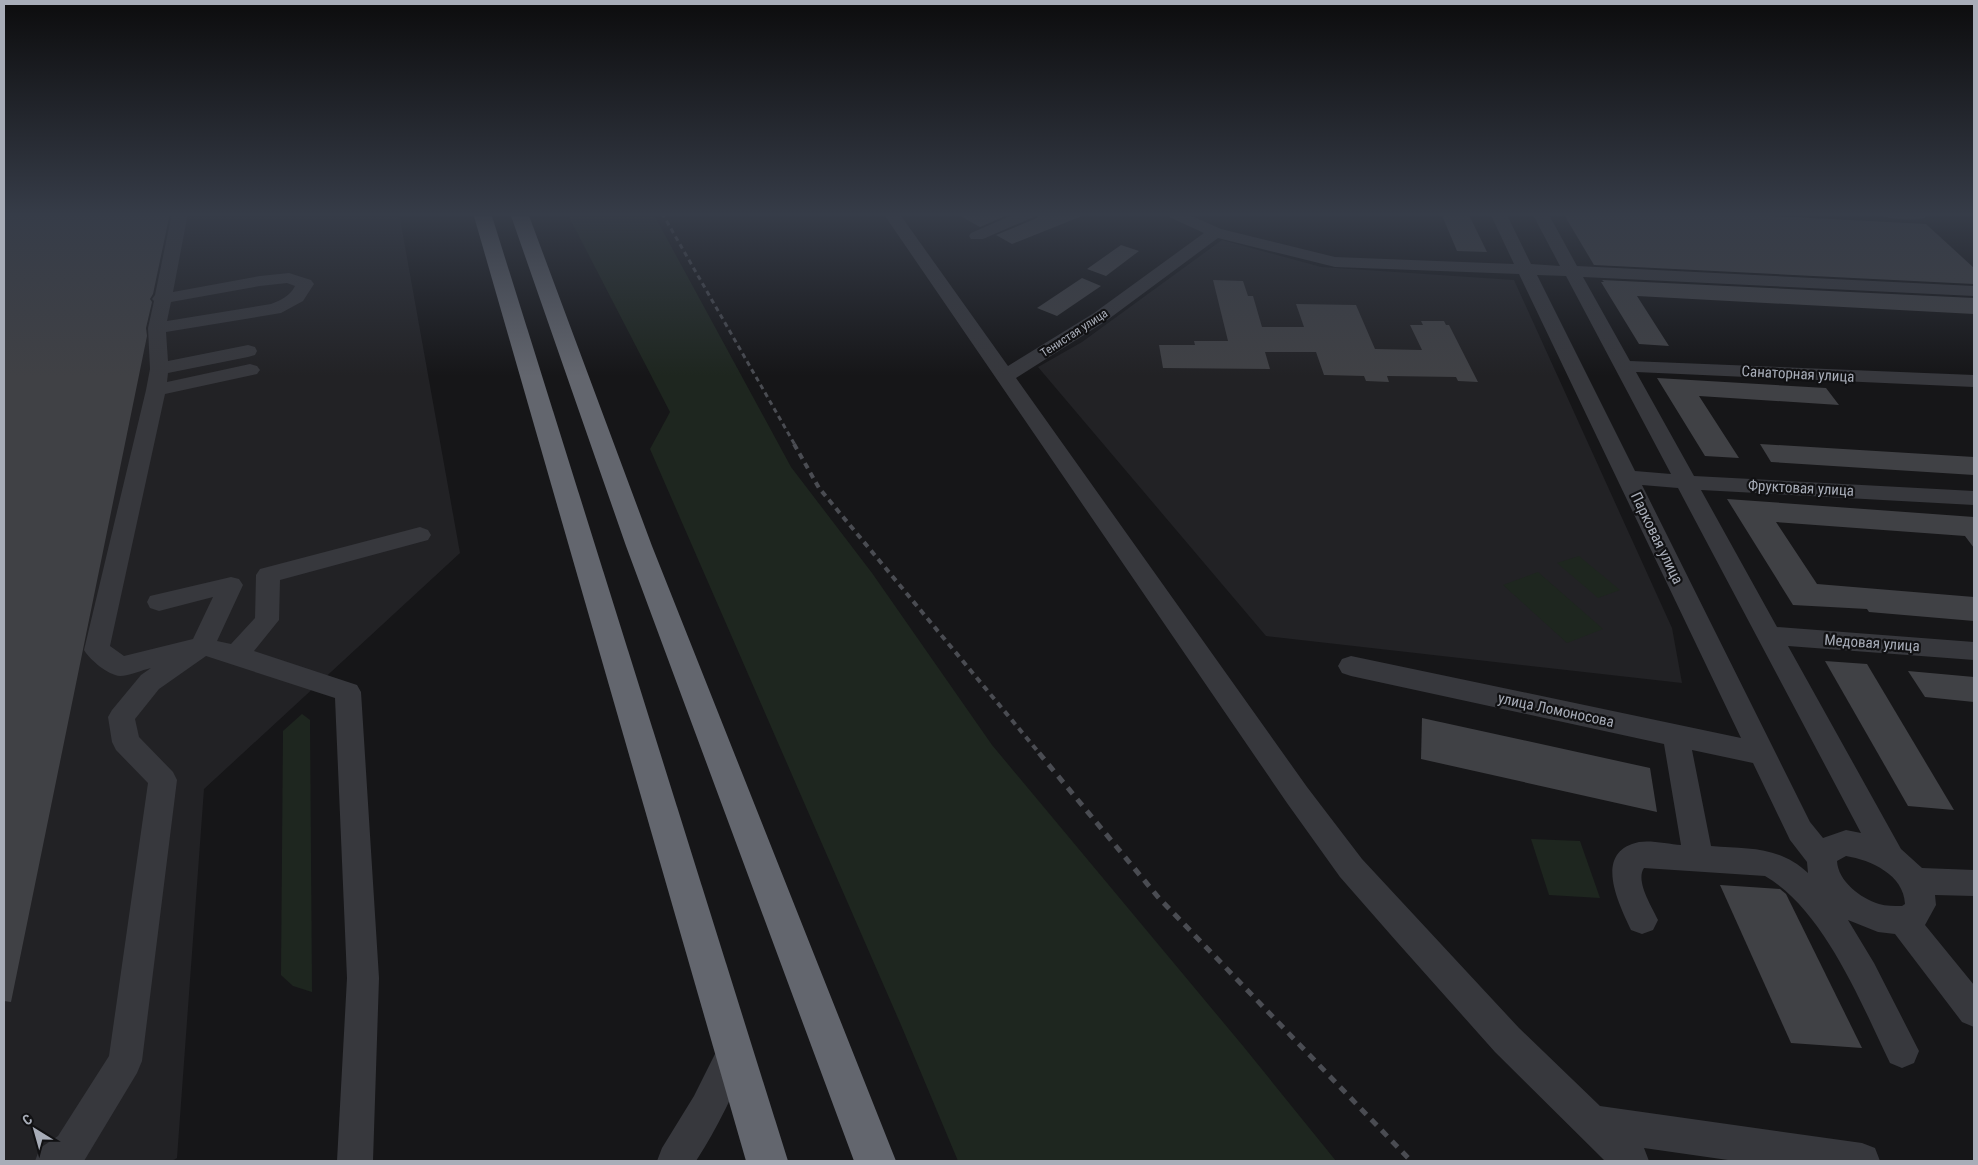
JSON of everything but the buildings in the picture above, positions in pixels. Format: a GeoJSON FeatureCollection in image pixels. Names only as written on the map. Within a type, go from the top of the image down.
{"type":"FeatureCollection","features":[{"type":"Feature","properties":{"kind":"highway"},"geometry":{"type":"LineString","coordinates":[[499,267],[766,1161]]}},
{"type":"Feature","properties":{"kind":"highway"},"geometry":{"type":"LineString","coordinates":[[539,267],[639,546],[876,1161]]}},
{"type":"Feature","properties":{"kind":"street"},"geometry":{"type":"LineString","coordinates":[[169,267],[156,328],[157,379],[97,650],[120,666],[202,646],[236,655],[348,692],[363,978],[355,1161]]}},
{"type":"Feature","properties":{"kind":"street"},"geometry":{"type":"LineString","coordinates":[[928,267],[1297,794],[1351,868],[1507,1040],[1631,1161]]}},
{"type":"Feature","properties":{"kind":"street","name":"Тенистая улица"},"geometry":{"type":"LineString","coordinates":[[1004,377],[1100,317],[1168,267]]}},
{"type":"Feature","properties":{"kind":"street"},"geometry":{"type":"LineString","coordinates":[[1481,267],[1974,291]]}},
{"type":"Feature","properties":{"kind":"street"},"geometry":{"type":"LineString","coordinates":[[1570,267],[1890,858]]}},
{"type":"Feature","properties":{"kind":"street","name":"Парковая улица"},"geometry":{"type":"LineString","coordinates":[[1526,269],[1800,831],[1822,859]]}},
{"type":"Feature","properties":{"kind":"street"},"geometry":{"type":"LineString","coordinates":[[156,328],[275,308],[292,302],[301,294],[305,284],[289,278],[260,281],[162,299]]}},
{"type":"Feature","properties":{"kind":"street"},"geometry":{"type":"LineString","coordinates":[[157,379],[248,351]]}},
{"type":"Feature","properties":{"kind":"street","name":"Санаторная улица"},"geometry":{"type":"LineString","coordinates":[[1623,366],[1974,381]]}},
{"type":"Feature","properties":{"kind":"street"},"geometry":{"type":"LineString","coordinates":[[157,379],[250,370]]}},
{"type":"Feature","properties":{"kind":"street","name":"Фруктовая улица"},"geometry":{"type":"LineString","coordinates":[[1627,476],[1686,482],[1974,498]]}},
{"type":"Feature","properties":{"kind":"street"},"geometry":{"type":"LineString","coordinates":[[236,655],[268,620],[268,575],[420,535]]}},
{"type":"Feature","properties":{"kind":"street"},"geometry":{"type":"LineString","coordinates":[[53,1161],[71,1150],[126,1060],[163,780],[126,742],[120,717],[150,682],[202,646],[231,585],[159,602]]}},
{"type":"Feature","properties":{"kind":"street","name":"Медовая улица"},"geometry":{"type":"LineString","coordinates":[[1769,636],[1974,651]]}},
{"type":"Feature","properties":{"kind":"street","name":"улица Ломоносова"},"geometry":{"type":"LineString","coordinates":[[1351,666],[1762,754]]}},
{"type":"Feature","properties":{"kind":"street"},"geometry":{"type":"LineString","coordinates":[[1676,736],[1698,859]]}},
{"type":"Feature","properties":{"kind":"street"},"geometry":{"type":"LineString","coordinates":[[1846,843],[1860,845],[1890,858],[1904,869],[1920,892],[1920,911],[1913,917],[1903,921],[1890,921],[1875,917],[1846,902],[1826,880],[1822,869],[1822,859],[1826,851],[1846,843]]}},
{"type":"Feature","properties":{"kind":"street"},"geometry":{"type":"LineString","coordinates":[[1642,920],[1626,878],[1625,869],[1628,862],[1640,855],[1769,863],[1777,866],[1794,877],[1848,947],[1902,1050]]}},
{"type":"Feature","properties":{"kind":"street"},"geometry":{"type":"LineString","coordinates":[[1914,881],[1974,883]]}},
{"type":"Feature","properties":{"kind":"street"},"geometry":{"type":"LineString","coordinates":[[1903,921],[1974,1011]]}},
{"type":"Feature","properties":{"kind":"street"},"geometry":{"type":"LineString","coordinates":[[675,1161],[693,1136],[715,1096],[733,1054]]}},
{"type":"Feature","properties":{"kind":"street"},"geometry":{"type":"LineString","coordinates":[[1593,1123],[1862,1161]]}},
{"type":"Feature","properties":{"kind":"shaded area"},"geometry":{"type":"Polygon","coordinates":[[[4,267],[409,267],[460,553],[204,789],[177,1158],[172,1161],[4,1161],[4,267]]]}},
{"type":"Feature","properties":{"kind":"shaded area"},"geometry":{"type":"Polygon","coordinates":[[[595,267],[683,267],[791,467],[872,573],[992,745],[1243,1046],[1336,1161],[958,1161],[901,1025],[650,449],[670,412],[595,267]]]}},
{"type":"Feature","properties":{"kind":"shaded area"},"geometry":{"type":"Polygon","coordinates":[[[1184,267],[1326,267],[1514,280],[1672,628],[1682,683],[1266,636],[1038,367],[1082,342],[1184,267]]]}},
{"type":"Feature","properties":{"kind":"shaded area"},"geometry":{"type":"Polygon","coordinates":[[[1579,556],[1620,590],[1598,598],[1557,563],[1579,556]]]}},
{"type":"Feature","properties":{"kind":"shaded area"},"geometry":{"type":"Polygon","coordinates":[[[1538,572],[1603,629],[1567,643],[1503,585],[1538,572]]]}},
{"type":"Feature","properties":{"kind":"shaded area"},"geometry":{"type":"Polygon","coordinates":[[[302,714],[310,720],[312,992],[293,986],[281,975],[283,731],[302,714]]]}},
{"type":"Feature","properties":{"kind":"shaded area"},"geometry":{"type":"Polygon","coordinates":[[[1531,839],[1580,841],[1600,898],[1549,895],[1531,839]]]}},
{"type":"Feature","properties":{"kind":"railway"},"geometry":{"type":"LineString","coordinates":[[693,267],[795,445]]}},
{"type":"Feature","properties":{"kind":"railway"},"geometry":{"type":"LineString","coordinates":[[794,444],[819,488],[1040,754]]}},
{"type":"Feature","properties":{"kind":"railway"},"geometry":{"type":"LineString","coordinates":[[1039,753],[1158,897],[1411,1161]]}}]}
